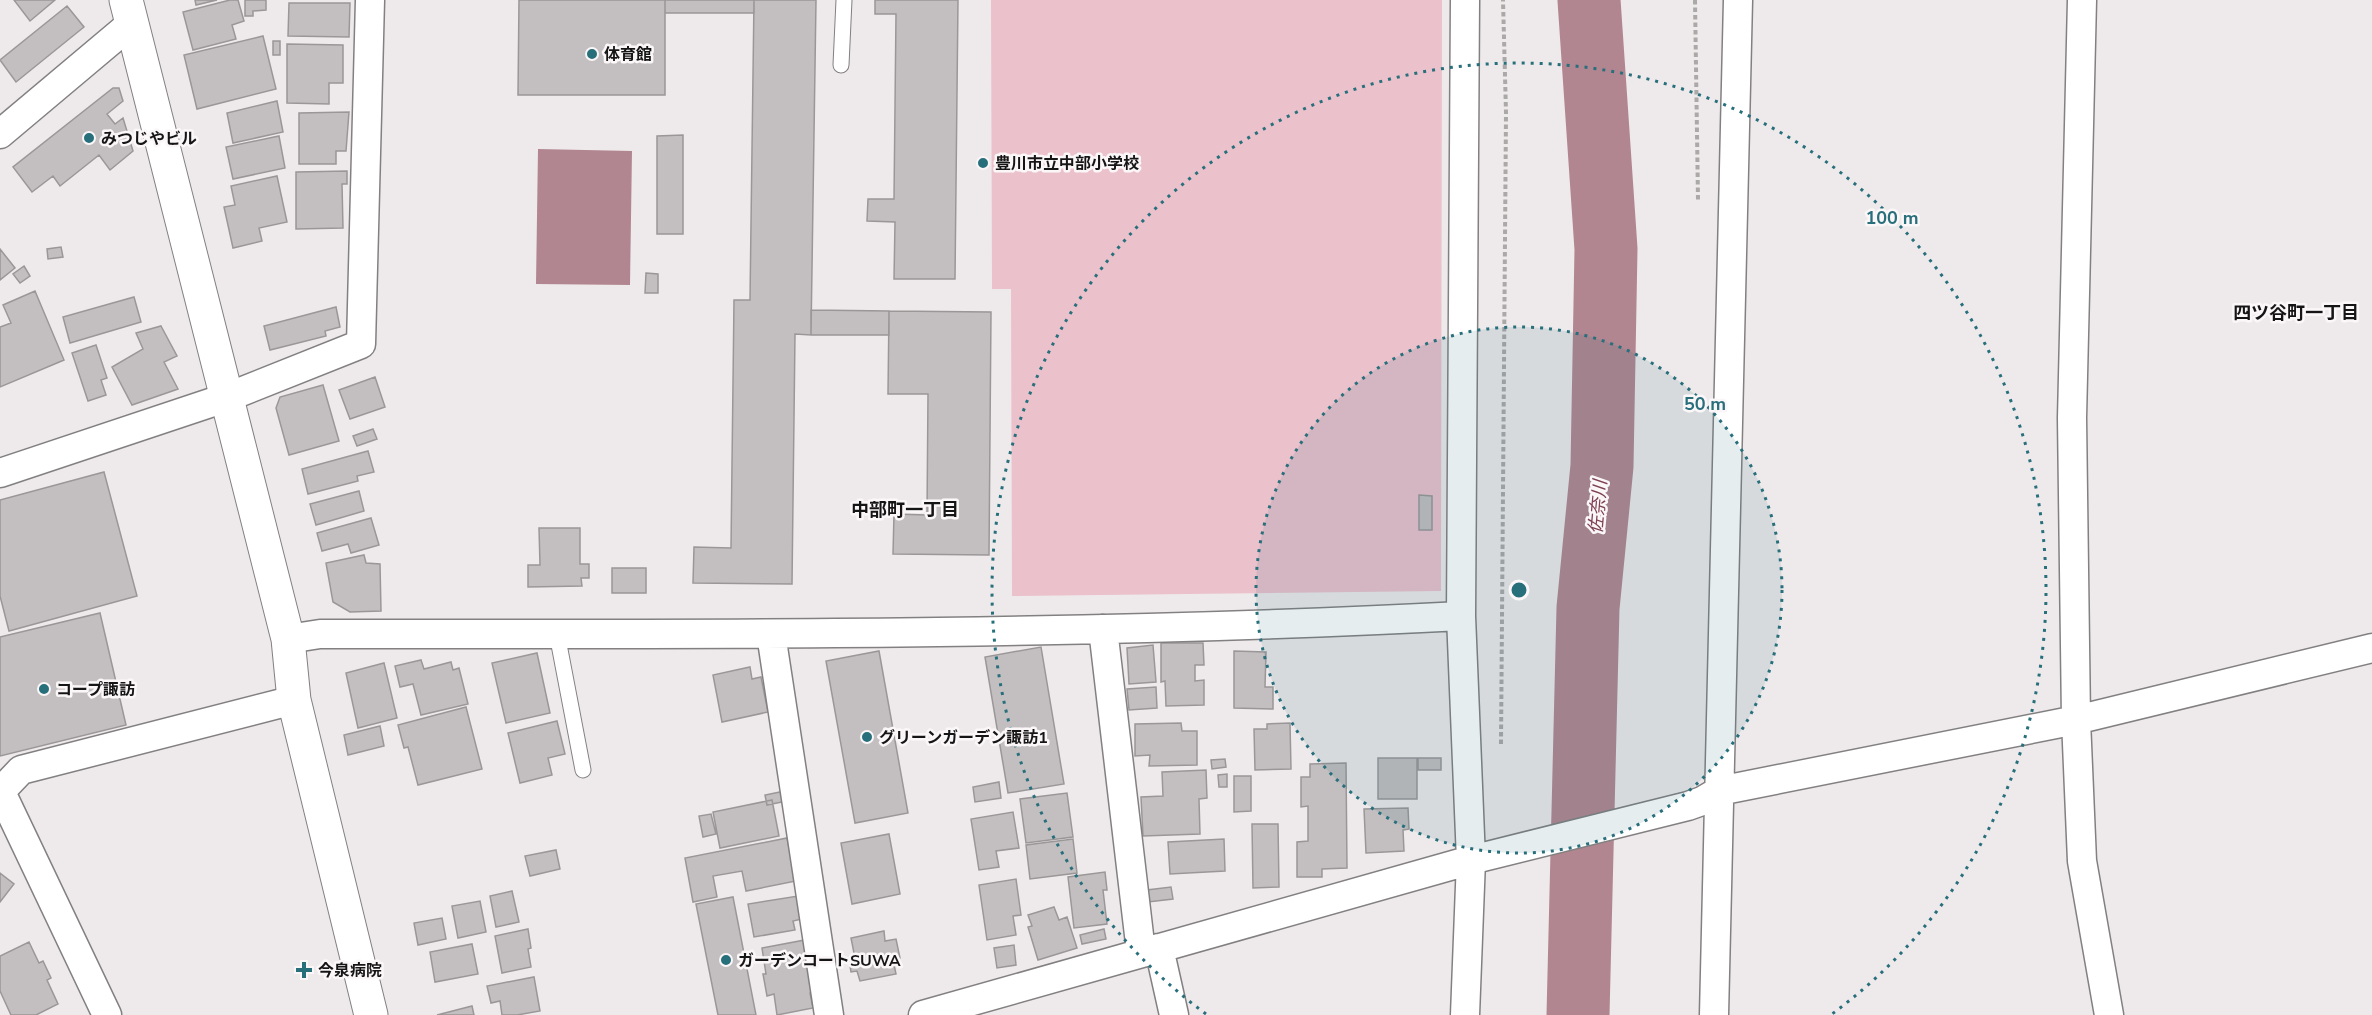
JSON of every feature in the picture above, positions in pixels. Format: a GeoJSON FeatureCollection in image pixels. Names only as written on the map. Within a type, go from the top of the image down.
{"type":"FeatureCollection","features":[{"type":"Feature","properties":{"kind":"street"},"geometry":{"type":"LineString","coordinates":[[0,472],[228,397],[361,344],[370,0]]}},
{"type":"Feature","properties":{"kind":"street"},"geometry":{"type":"LineString","coordinates":[[1465,0],[1461,616],[1483,857],[1465,1015]]}},
{"type":"Feature","properties":{"kind":"street"},"geometry":{"type":"LineString","coordinates":[[1714,1015],[1738,0]]}},
{"type":"Feature","properties":{"kind":"street"},"geometry":{"type":"LineString","coordinates":[[2082,0],[2072,418],[2076,720],[2082,861],[2109,1015]]}},
{"type":"Feature","properties":{"kind":"street"},"geometry":{"type":"LineString","coordinates":[[0,134],[129,11],[288,639],[294,700],[371,1015]]}},
{"type":"Feature","properties":{"kind":"street"},"geometry":{"type":"LineString","coordinates":[[288,639],[320,634],[771,634],[1103,629],[1461,616]]}},
{"type":"Feature","properties":{"kind":"street"},"geometry":{"type":"LineString","coordinates":[[1103,629],[1150,950],[1174,1015]]}},
{"type":"Feature","properties":{"kind":"street"},"geometry":{"type":"LineString","coordinates":[[771,634],[829,1015]]}},
{"type":"Feature","properties":{"kind":"street"},"geometry":{"type":"LineString","coordinates":[[923,1015],[1483,857],[1688,806],[1719,791],[2076,720],[2372,648]]}},
{"type":"Feature","properties":{"kind":"street"},"geometry":{"type":"LineString","coordinates":[[107,1015],[0,791],[21,770],[294,700]]}},
{"type":"Feature","properties":{"kind":"lane"},"geometry":{"type":"LineString","coordinates":[[841,65],[844,0]]}},
{"type":"Feature","properties":{"kind":"lane"},"geometry":{"type":"LineString","coordinates":[[557,634],[583,770]]}},
{"type":"Feature","properties":{"kind":"path"},"geometry":{"type":"LineString","coordinates":[[1501,748],[1506,113],[1503,0]]}},
{"type":"Feature","properties":{"kind":"shaded area"},"geometry":{"type":"Polygon","coordinates":[[[991,0],[1442,0],[1441,591],[1012,596],[1011,289],[992,289],[991,0]]]}},
{"type":"Feature","properties":{"kind":"shaded area"},"geometry":{"type":"Polygon","coordinates":[[[538,149],[632,151],[630,285],[536,284],[538,149]]]}},
{"type":"Feature","properties":{"kind":"building"},"geometry":{"type":"Polygon","coordinates":[[[14,0],[55,0],[30,21],[14,0]]]}},
{"type":"Feature","properties":{"kind":"building"},"geometry":{"type":"Polygon","coordinates":[[[195,0],[217,0],[196,5],[195,0]]]}},
{"type":"Feature","properties":{"kind":"building"},"geometry":{"type":"Polygon","coordinates":[[[238,0],[244,21],[232,25],[236,39],[193,50],[183,12],[238,0]]]}},
{"type":"Feature","properties":{"kind":"building"},"geometry":{"type":"Polygon","coordinates":[[[245,0],[266,0],[266,10],[253,11],[253,16],[245,16],[245,0]]]}},
{"type":"Feature","properties":{"kind":"building","name":"体育館"},"geometry":{"type":"Polygon","coordinates":[[[519,0],[665,0],[665,95],[518,95],[519,0]]]}},
{"type":"Feature","properties":{"kind":"building"},"geometry":{"type":"Polygon","coordinates":[[[665,0],[754,0],[754,13],[665,13],[665,0]]]}},
{"type":"Feature","properties":{"kind":"building"},"geometry":{"type":"Polygon","coordinates":[[[754,0],[816,0],[811,335],[795,334],[792,584],[693,583],[694,547],[731,548],[734,300],[750,300],[754,0]]]}},
{"type":"Feature","properties":{"kind":"building"},"geometry":{"type":"Polygon","coordinates":[[[875,0],[958,0],[955,279],[894,279],[895,222],[867,221],[868,199],[894,199],[896,14],[875,14],[875,0]]]}},
{"type":"Feature","properties":{"kind":"building"},"geometry":{"type":"Polygon","coordinates":[[[289,3],[350,3],[349,37],[288,36],[289,3]]]}},
{"type":"Feature","properties":{"kind":"building"},"geometry":{"type":"Polygon","coordinates":[[[67,6],[84,27],[16,82],[0,60],[67,6]]]}},
{"type":"Feature","properties":{"kind":"building"},"geometry":{"type":"Polygon","coordinates":[[[263,36],[276,89],[197,109],[184,55],[263,36]]]}},
{"type":"Feature","properties":{"kind":"building"},"geometry":{"type":"Polygon","coordinates":[[[273,41],[280,41],[280,55],[273,55],[273,41]]]}},
{"type":"Feature","properties":{"kind":"building"},"geometry":{"type":"Polygon","coordinates":[[[287,44],[343,45],[343,83],[329,83],[329,104],[287,103],[287,44]]]}},
{"type":"Feature","properties":{"kind":"building","name":"みつじやビル"},"geometry":{"type":"Polygon","coordinates":[[[113,88],[119,88],[123,101],[107,114],[115,124],[123,118],[133,151],[110,170],[99,155],[60,186],[53,176],[32,192],[13,167],[113,88]]]}},
{"type":"Feature","properties":{"kind":"building"},"geometry":{"type":"Polygon","coordinates":[[[277,101],[283,132],[233,143],[227,113],[277,101]]]}},
{"type":"Feature","properties":{"kind":"building"},"geometry":{"type":"Polygon","coordinates":[[[349,112],[346,151],[336,151],[336,164],[299,164],[299,113],[349,112]]]}},
{"type":"Feature","properties":{"kind":"building"},"geometry":{"type":"Polygon","coordinates":[[[683,135],[683,234],[657,234],[657,136],[683,135]]]}},
{"type":"Feature","properties":{"kind":"building"},"geometry":{"type":"Polygon","coordinates":[[[279,136],[285,168],[233,179],[226,147],[279,136]]]}},
{"type":"Feature","properties":{"kind":"building"},"geometry":{"type":"Polygon","coordinates":[[[347,171],[347,184],[342,184],[343,228],[296,229],[296,172],[347,171]]]}},
{"type":"Feature","properties":{"kind":"building"},"geometry":{"type":"Polygon","coordinates":[[[277,176],[287,222],[259,228],[262,241],[233,248],[224,207],[235,205],[231,186],[277,176]]]}},
{"type":"Feature","properties":{"kind":"building"},"geometry":{"type":"Polygon","coordinates":[[[61,247],[63,257],[48,259],[47,249],[61,247]]]}},
{"type":"Feature","properties":{"kind":"building"},"geometry":{"type":"Polygon","coordinates":[[[0,249],[15,268],[0,280],[0,249]]]}},
{"type":"Feature","properties":{"kind":"building"},"geometry":{"type":"Polygon","coordinates":[[[24,266],[30,276],[20,283],[13,274],[24,266]]]}},
{"type":"Feature","properties":{"kind":"building"},"geometry":{"type":"Polygon","coordinates":[[[646,273],[658,274],[658,293],[645,293],[646,273]]]}},
{"type":"Feature","properties":{"kind":"building"},"geometry":{"type":"Polygon","coordinates":[[[35,291],[64,360],[0,387],[0,327],[11,323],[3,305],[35,291]]]}},
{"type":"Feature","properties":{"kind":"building"},"geometry":{"type":"Polygon","coordinates":[[[134,297],[141,322],[70,343],[63,317],[134,297]]]}},
{"type":"Feature","properties":{"kind":"building"},"geometry":{"type":"Polygon","coordinates":[[[336,307],[340,327],[325,331],[326,336],[270,350],[264,326],[336,307]]]}},
{"type":"Feature","properties":{"kind":"building"},"geometry":{"type":"Polygon","coordinates":[[[811,310],[889,311],[889,335],[811,335],[811,310]]]}},
{"type":"Feature","properties":{"kind":"building"},"geometry":{"type":"Polygon","coordinates":[[[889,311],[991,312],[989,555],[893,554],[894,514],[927,515],[928,394],[888,394],[889,311]]]}},
{"type":"Feature","properties":{"kind":"building"},"geometry":{"type":"Polygon","coordinates":[[[161,326],[177,356],[164,362],[178,389],[132,405],[112,367],[143,349],[136,333],[161,326]]]}},
{"type":"Feature","properties":{"kind":"building"},"geometry":{"type":"Polygon","coordinates":[[[96,345],[107,378],[101,380],[106,395],[88,401],[72,353],[96,345]]]}},
{"type":"Feature","properties":{"kind":"building"},"geometry":{"type":"Polygon","coordinates":[[[375,377],[385,407],[350,419],[339,390],[375,377]]]}},
{"type":"Feature","properties":{"kind":"building"},"geometry":{"type":"Polygon","coordinates":[[[323,385],[339,441],[289,455],[276,408],[280,397],[323,385]]]}},
{"type":"Feature","properties":{"kind":"building"},"geometry":{"type":"Polygon","coordinates":[[[373,429],[377,439],[357,446],[353,436],[373,429]]]}},
{"type":"Feature","properties":{"kind":"building"},"geometry":{"type":"Polygon","coordinates":[[[368,451],[374,472],[357,476],[358,481],[308,494],[302,469],[368,451]]]}},
{"type":"Feature","properties":{"kind":"building"},"geometry":{"type":"Polygon","coordinates":[[[104,472],[137,596],[9,631],[0,596],[0,500],[104,472]]]}},
{"type":"Feature","properties":{"kind":"building"},"geometry":{"type":"Polygon","coordinates":[[[359,491],[364,511],[316,525],[310,504],[359,491]]]}},
{"type":"Feature","properties":{"kind":"building"},"geometry":{"type":"Polygon","coordinates":[[[1419,495],[1432,496],[1432,530],[1419,530],[1419,495]]]}},
{"type":"Feature","properties":{"kind":"building"},"geometry":{"type":"Polygon","coordinates":[[[371,518],[379,545],[351,553],[348,544],[322,551],[317,533],[371,518]]]}},
{"type":"Feature","properties":{"kind":"building"},"geometry":{"type":"Polygon","coordinates":[[[539,528],[580,528],[580,564],[589,564],[589,578],[581,578],[582,586],[528,587],[528,565],[540,565],[539,528]]]}},
{"type":"Feature","properties":{"kind":"building"},"geometry":{"type":"Polygon","coordinates":[[[364,555],[366,563],[380,564],[381,611],[350,612],[333,602],[326,563],[364,555]]]}},
{"type":"Feature","properties":{"kind":"building"},"geometry":{"type":"Polygon","coordinates":[[[612,568],[646,568],[646,593],[612,593],[612,568]]]}},
{"type":"Feature","properties":{"kind":"building"},"geometry":{"type":"Polygon","coordinates":[[[100,613],[126,725],[0,756],[0,637],[100,613]]]}},
{"type":"Feature","properties":{"kind":"building"},"geometry":{"type":"Polygon","coordinates":[[[1161,643],[1203,643],[1204,665],[1195,665],[1195,681],[1204,680],[1204,705],[1166,706],[1165,681],[1161,682],[1161,643]]]}},
{"type":"Feature","properties":{"kind":"building"},"geometry":{"type":"Polygon","coordinates":[[[1153,645],[1156,682],[1129,684],[1127,648],[1153,645]]]}},
{"type":"Feature","properties":{"kind":"building"},"geometry":{"type":"Polygon","coordinates":[[[1041,647],[1064,784],[1008,793],[985,657],[1041,647]]]}},
{"type":"Feature","properties":{"kind":"building","name":"グリーンガーデン諏訪1"},"geometry":{"type":"Polygon","coordinates":[[[879,651],[908,813],[855,823],[826,661],[879,651]]]}},
{"type":"Feature","properties":{"kind":"building"},"geometry":{"type":"Polygon","coordinates":[[[1234,651],[1266,652],[1265,687],[1273,687],[1273,709],[1234,708],[1234,651]]]}},
{"type":"Feature","properties":{"kind":"building"},"geometry":{"type":"Polygon","coordinates":[[[537,653],[550,713],[506,723],[492,663],[537,653]]]}},
{"type":"Feature","properties":{"kind":"building"},"geometry":{"type":"Polygon","coordinates":[[[421,660],[424,669],[451,662],[453,670],[459,668],[468,704],[421,715],[413,684],[400,687],[395,666],[421,660]]]}},
{"type":"Feature","properties":{"kind":"building"},"geometry":{"type":"Polygon","coordinates":[[[384,663],[397,718],[358,728],[346,673],[384,663]]]}},
{"type":"Feature","properties":{"kind":"building"},"geometry":{"type":"Polygon","coordinates":[[[750,667],[752,679],[761,677],[768,712],[722,722],[713,675],[750,667]]]}},
{"type":"Feature","properties":{"kind":"building"},"geometry":{"type":"Polygon","coordinates":[[[1156,687],[1157,708],[1129,710],[1127,689],[1156,687]]]}},
{"type":"Feature","properties":{"kind":"building"},"geometry":{"type":"Polygon","coordinates":[[[466,707],[482,769],[418,785],[408,747],[404,748],[398,725],[466,707]]]}},
{"type":"Feature","properties":{"kind":"building"},"geometry":{"type":"Polygon","coordinates":[[[557,721],[565,754],[548,758],[552,775],[520,783],[508,733],[557,721]]]}},
{"type":"Feature","properties":{"kind":"building"},"geometry":{"type":"Polygon","coordinates":[[[1181,723],[1182,731],[1197,731],[1197,765],[1149,766],[1150,755],[1135,756],[1135,724],[1181,723]]]}},
{"type":"Feature","properties":{"kind":"building"},"geometry":{"type":"Polygon","coordinates":[[[1290,723],[1291,769],[1255,770],[1254,729],[1267,729],[1267,724],[1290,723]]]}},
{"type":"Feature","properties":{"kind":"building"},"geometry":{"type":"Polygon","coordinates":[[[380,726],[384,746],[348,755],[344,735],[380,726]]]}},
{"type":"Feature","properties":{"kind":"building"},"geometry":{"type":"Polygon","coordinates":[[[1378,758],[1417,758],[1417,799],[1378,799],[1378,758]]]}},
{"type":"Feature","properties":{"kind":"building"},"geometry":{"type":"Polygon","coordinates":[[[1418,758],[1441,758],[1441,770],[1418,770],[1418,758]]]}},
{"type":"Feature","properties":{"kind":"building"},"geometry":{"type":"Polygon","coordinates":[[[1225,759],[1226,767],[1212,769],[1211,760],[1225,759]]]}},
{"type":"Feature","properties":{"kind":"building"},"geometry":{"type":"Polygon","coordinates":[[[1346,763],[1347,868],[1322,869],[1322,877],[1297,877],[1297,842],[1308,841],[1308,806],[1301,807],[1301,777],[1310,777],[1310,764],[1346,763]]]}},
{"type":"Feature","properties":{"kind":"building"},"geometry":{"type":"Polygon","coordinates":[[[1206,770],[1207,798],[1199,799],[1200,834],[1143,836],[1141,797],[1163,796],[1162,772],[1206,770]]]}},
{"type":"Feature","properties":{"kind":"building"},"geometry":{"type":"Polygon","coordinates":[[[1227,774],[1227,787],[1219,787],[1218,775],[1227,774]]]}},
{"type":"Feature","properties":{"kind":"building"},"geometry":{"type":"Polygon","coordinates":[[[1234,776],[1251,776],[1251,811],[1234,812],[1234,776]]]}},
{"type":"Feature","properties":{"kind":"building"},"geometry":{"type":"Polygon","coordinates":[[[999,782],[1001,798],[975,802],[973,787],[999,782]]]}},
{"type":"Feature","properties":{"kind":"building"},"geometry":{"type":"Polygon","coordinates":[[[785,791],[787,801],[767,805],[765,795],[785,791]]]}},
{"type":"Feature","properties":{"kind":"building"},"geometry":{"type":"Polygon","coordinates":[[[1067,793],[1073,837],[1026,843],[1020,799],[1067,793]]]}},
{"type":"Feature","properties":{"kind":"building"},"geometry":{"type":"Polygon","coordinates":[[[772,800],[779,836],[720,848],[713,812],[772,800]]]}},
{"type":"Feature","properties":{"kind":"building"},"geometry":{"type":"Polygon","coordinates":[[[1408,808],[1409,829],[1403,830],[1404,851],[1366,853],[1364,809],[1408,808]]]}},
{"type":"Feature","properties":{"kind":"building"},"geometry":{"type":"Polygon","coordinates":[[[1013,812],[1019,848],[996,851],[999,867],[979,870],[971,819],[1013,812]]]}},
{"type":"Feature","properties":{"kind":"building"},"geometry":{"type":"Polygon","coordinates":[[[711,814],[716,834],[703,837],[699,816],[711,814]]]}},
{"type":"Feature","properties":{"kind":"building"},"geometry":{"type":"Polygon","coordinates":[[[1252,824],[1278,824],[1279,887],[1253,888],[1252,824]]]}},
{"type":"Feature","properties":{"kind":"building"},"geometry":{"type":"Polygon","coordinates":[[[889,834],[900,894],[852,904],[841,843],[889,834]]]}},
{"type":"Feature","properties":{"kind":"building"},"geometry":{"type":"Polygon","coordinates":[[[787,838],[796,881],[746,891],[742,871],[713,876],[717,897],[693,902],[685,858],[787,838]]]}},
{"type":"Feature","properties":{"kind":"building"},"geometry":{"type":"Polygon","coordinates":[[[1073,839],[1077,873],[1030,879],[1026,845],[1073,839]]]}},
{"type":"Feature","properties":{"kind":"building"},"geometry":{"type":"Polygon","coordinates":[[[1224,839],[1225,871],[1170,874],[1168,842],[1224,839]]]}},
{"type":"Feature","properties":{"kind":"building"},"geometry":{"type":"Polygon","coordinates":[[[556,850],[560,869],[530,876],[525,856],[556,850]]]}},
{"type":"Feature","properties":{"kind":"building"},"geometry":{"type":"Polygon","coordinates":[[[1105,872],[1107,890],[1103,890],[1107,924],[1074,928],[1068,877],[1105,872]]]}},
{"type":"Feature","properties":{"kind":"building"},"geometry":{"type":"Polygon","coordinates":[[[0,873],[14,884],[0,902],[0,873]]]}},
{"type":"Feature","properties":{"kind":"building"},"geometry":{"type":"Polygon","coordinates":[[[1016,879],[1021,915],[1013,916],[1016,935],[987,940],[979,885],[1016,879]]]}},
{"type":"Feature","properties":{"kind":"building"},"geometry":{"type":"Polygon","coordinates":[[[1171,887],[1173,899],[1148,902],[1147,890],[1171,887]]]}},
{"type":"Feature","properties":{"kind":"building"},"geometry":{"type":"Polygon","coordinates":[[[512,891],[519,922],[496,927],[490,896],[512,891]]]}},
{"type":"Feature","properties":{"kind":"building"},"geometry":{"type":"Polygon","coordinates":[[[798,896],[802,919],[793,921],[795,930],[754,937],[748,904],[798,896]]]}},
{"type":"Feature","properties":{"kind":"building","name":"ガーデンコートSUWA"},"geometry":{"type":"Polygon","coordinates":[[[733,897],[756,1015],[718,1015],[696,904],[733,897]]]}},
{"type":"Feature","properties":{"kind":"building"},"geometry":{"type":"Polygon","coordinates":[[[480,901],[486,932],[458,938],[452,906],[480,901]]]}},
{"type":"Feature","properties":{"kind":"building"},"geometry":{"type":"Polygon","coordinates":[[[1054,907],[1059,920],[1067,917],[1077,948],[1038,960],[1028,927],[1032,926],[1028,915],[1054,907]]]}},
{"type":"Feature","properties":{"kind":"building"},"geometry":{"type":"Polygon","coordinates":[[[442,918],[446,939],[418,945],[414,923],[442,918]]]}},
{"type":"Feature","properties":{"kind":"building"},"geometry":{"type":"Polygon","coordinates":[[[528,929],[531,967],[502,973],[495,936],[528,929]]]}},
{"type":"Feature","properties":{"kind":"building"},"geometry":{"type":"Polygon","coordinates":[[[1104,929],[1106,939],[1082,944],[1080,935],[1104,929]]]}},
{"type":"Feature","properties":{"kind":"building"},"geometry":{"type":"Polygon","coordinates":[[[884,931],[885,941],[896,939],[900,958],[893,960],[896,974],[860,981],[857,971],[851,972],[849,960],[855,958],[851,938],[884,931]]]}},
{"type":"Feature","properties":{"kind":"building"},"geometry":{"type":"Polygon","coordinates":[[[805,940],[814,992],[810,993],[813,1008],[777,1015],[774,994],[767,996],[762,948],[805,940]]]}},
{"type":"Feature","properties":{"kind":"building"},"geometry":{"type":"Polygon","coordinates":[[[29,942],[39,963],[43,961],[51,978],[47,980],[58,1004],[36,1015],[11,1015],[0,991],[0,956],[29,942]]]}},
{"type":"Feature","properties":{"kind":"building"},"geometry":{"type":"Polygon","coordinates":[[[472,944],[478,974],[435,982],[430,952],[472,944]]]}},
{"type":"Feature","properties":{"kind":"building"},"geometry":{"type":"Polygon","coordinates":[[[1014,945],[1016,965],[997,968],[994,948],[1014,945]]]}},
{"type":"Feature","properties":{"kind":"building"},"geometry":{"type":"Polygon","coordinates":[[[534,977],[540,1011],[502,1015],[500,1001],[491,1003],[487,986],[534,977]]]}},
{"type":"Feature","properties":{"kind":"building"},"geometry":{"type":"Polygon","coordinates":[[[472,1006],[474,1015],[437,1015],[472,1006]]]}},
{"type":"Feature","properties":{"kind":"waterway","name":"佐奈川"},"geometry":{"type":"LineString","coordinates":[[1578,1015],[1588,608],[1602,466],[1606,249],[1589,0]]}},
{"type":"Feature","properties":{"kind":"place","name":"体育館"},"geometry":{"type":"Point","coordinates":[592,54]}},
{"type":"Feature","properties":{"kind":"place","name":"みつじやビル"},"geometry":{"type":"Point","coordinates":[89,138]}},
{"type":"Feature","properties":{"kind":"place","name":"豊川市立中部小学校"},"geometry":{"type":"Point","coordinates":[983,163]}},
{"type":"Feature","properties":{"kind":"place","name":"コープ諏訪"},"geometry":{"type":"Point","coordinates":[44,689]}},
{"type":"Feature","properties":{"kind":"place","name":"グリーンガーデン諏訪1"},"geometry":{"type":"Point","coordinates":[867,737]}},
{"type":"Feature","properties":{"kind":"place","name":"ガーデンコートSUWA"},"geometry":{"type":"Point","coordinates":[726,960]}},
{"type":"Feature","properties":{"kind":"place","name":"今泉病院"},"geometry":{"type":"Point","coordinates":[304,970]}},
{"type":"Feature","properties":{"kind":"district","name":"四ツ谷町一丁目"},"geometry":{"type":"Point","coordinates":[2296,313]}},
{"type":"Feature","properties":{"kind":"district","name":"中部町一丁目"},"geometry":{"type":"Point","coordinates":[905,510]}}]}
